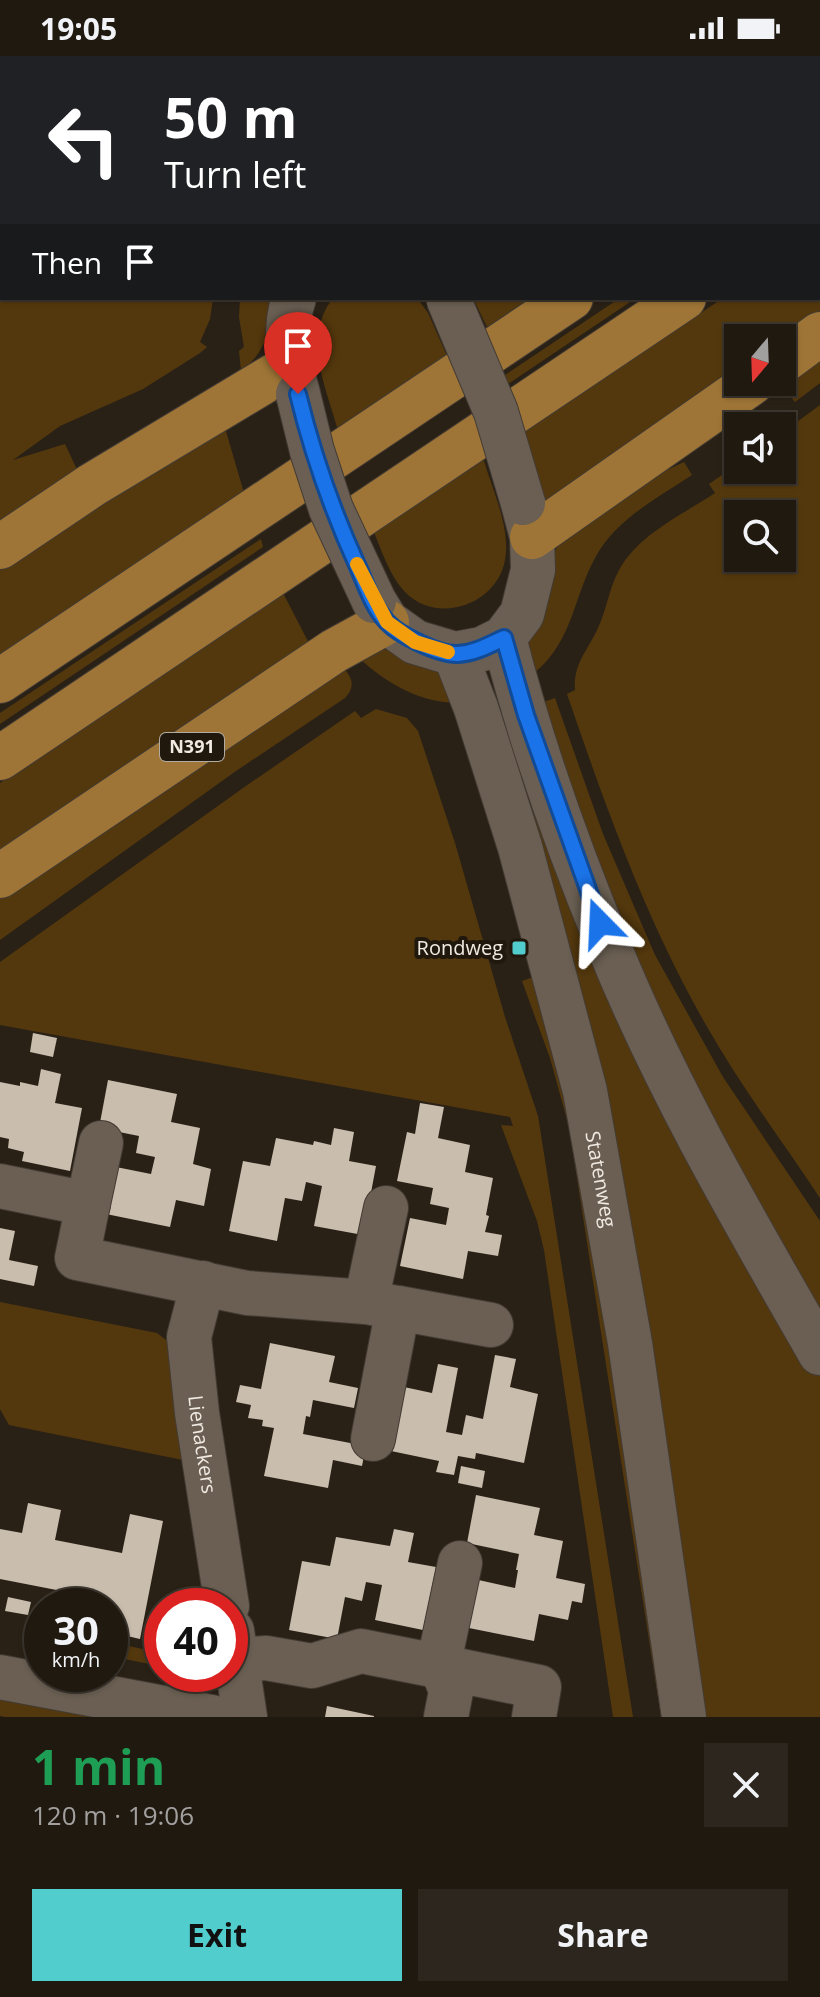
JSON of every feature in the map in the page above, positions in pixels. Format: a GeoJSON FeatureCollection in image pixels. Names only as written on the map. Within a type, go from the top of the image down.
{"type":"FeatureCollection","features":[{"type":"Feature","properties":{"kind":"main road"},"geometry":{"type":"LineString","coordinates":[[0,681],[568,300]]}},
{"type":"Feature","properties":{"kind":"main road"},"geometry":{"type":"LineString","coordinates":[[0,758],[681,300]]}},
{"type":"Feature","properties":{"kind":"main road"},"geometry":{"type":"LineString","coordinates":[[796,352],[820,334]]}},
{"type":"Feature","properties":{"kind":"main road"},"geometry":{"type":"LineString","coordinates":[[0,547],[92,485],[294,380]]}},
{"type":"Feature","properties":{"kind":"main road"},"geometry":{"type":"LineString","coordinates":[[528,520],[730,396]]}},
{"type":"Feature","properties":{"kind":"main road","name":"N391"},"geometry":{"type":"LineString","coordinates":[[0,876],[334,651],[380,612]]}},
{"type":"Feature","properties":{"kind":"street"},"geometry":{"type":"LineString","coordinates":[[293,300],[289,312],[294,380],[331,509],[380,612],[415,642],[455,654],[482,649],[504,638],[522,614],[533,570],[528,520],[496,412],[449,300]]}},
{"type":"Feature","properties":{"kind":"street"},"geometry":{"type":"LineString","coordinates":[[504,638],[517,690],[541,761],[610,949],[674,1085],[759,1247],[820,1353]]}},
{"type":"Feature","properties":{"kind":"street","name":"Statenweg"},"geometry":{"type":"LineString","coordinates":[[455,654],[476,708],[520,847],[585,1091],[630,1343],[684,1717]]}},
{"type":"Feature","properties":{"kind":"street"},"geometry":{"type":"LineString","coordinates":[[101,1143],[77,1258],[247,1293],[382,1305],[491,1325]]}},
{"type":"Feature","properties":{"kind":"street"},"geometry":{"type":"LineString","coordinates":[[0,1186],[88,1204]]}},
{"type":"Feature","properties":{"kind":"street"},"geometry":{"type":"LineString","coordinates":[[373,1439],[386,1208]]}},
{"type":"Feature","properties":{"kind":"street","name":"Lienackers"},"geometry":{"type":"LineString","coordinates":[[203,1283],[189,1337],[197,1413],[224,1588]]}},
{"type":"Feature","properties":{"kind":"street"},"geometry":{"type":"LineString","coordinates":[[446,1717],[451,1691],[442,1667],[442,1648],[460,1563]]}},
{"type":"Feature","properties":{"kind":"street"},"geometry":{"type":"LineString","coordinates":[[248,1649],[266,1658],[312,1666],[361,1651],[539,1687],[534,1717]]}},
{"type":"Feature","properties":{"kind":"street"},"geometry":{"type":"LineString","coordinates":[[0,1677],[212,1717]]}},
{"type":"Feature","properties":{"kind":"street"},"geometry":{"type":"LineString","coordinates":[[241,1692],[245,1717]]}},
{"type":"Feature","properties":{"kind":"shaded area"},"geometry":{"type":"Polygon","coordinates":[[[0,300],[213,300],[210,319],[200,342],[207,347],[200,353],[143,389],[60,426],[13,460],[65,444],[81,478],[0,534],[0,300]]]}},
{"type":"Feature","properties":{"kind":"shaded area"},"geometry":{"type":"Polygon","coordinates":[[[240,300],[276,300],[262,347],[241,370],[239,351],[244,347],[240,300]]]}},
{"type":"Feature","properties":{"kind":"shaded area"},"geometry":{"type":"Polygon","coordinates":[[[332,300],[418,300],[428,313],[447,356],[338,430],[319,362],[319,329],[332,300]]]}},
{"type":"Feature","properties":{"kind":"shaded area"},"geometry":{"type":"Polygon","coordinates":[[[474,300],[527,300],[487,327],[474,300]]]}},
{"type":"Feature","properties":{"kind":"shaded area"},"geometry":{"type":"Polygon","coordinates":[[[617,300],[633,300],[508,384],[505,375],[617,300]]]}},
{"type":"Feature","properties":{"kind":"shaded area"},"geometry":{"type":"Polygon","coordinates":[[[720,300],[820,300],[820,312],[796,328],[796,324],[724,324],[724,383],[543,504],[525,431],[720,300]]]}},
{"type":"Feature","properties":{"kind":"shaded area"},"geometry":{"type":"Polygon","coordinates":[[[820,352],[820,383],[795,402],[790,396],[796,396],[796,377],[820,352]]]}},
{"type":"Feature","properties":{"kind":"shaded area"},"geometry":{"type":"Polygon","coordinates":[[[820,405],[820,1198],[733,1069],[684,985],[629,863],[567,694],[575,690],[579,665],[601,621],[619,570],[649,536],[715,493],[709,484],[724,474],[724,484],[796,484],[796,423],[820,405]]]}},
{"type":"Feature","properties":{"kind":"shaded area"},"geometry":{"type":"Polygon","coordinates":[[[225,428],[244,493],[0,655],[0,560],[225,428]]]}},
{"type":"Feature","properties":{"kind":"shaded area"},"geometry":{"type":"Polygon","coordinates":[[[483,458],[505,535],[505,560],[500,576],[478,599],[464,605],[433,607],[418,602],[395,579],[374,532],[483,458]]]}},
{"type":"Feature","properties":{"kind":"shaded area"},"geometry":{"type":"Polygon","coordinates":[[[684,462],[692,475],[625,521],[603,544],[562,638],[553,653],[526,679],[522,659],[564,531],[595,504],[684,462]]]}},
{"type":"Feature","properties":{"kind":"shaded area"},"geometry":{"type":"Polygon","coordinates":[[[261,539],[263,547],[0,724],[0,713],[261,539]]]}},
{"type":"Feature","properties":{"kind":"shaded area"},"geometry":{"type":"Polygon","coordinates":[[[283,593],[314,653],[0,864],[0,783],[283,593]]]}},
{"type":"Feature","properties":{"kind":"shaded area"},"geometry":{"type":"Polygon","coordinates":[[[377,649],[397,650],[436,668],[461,702],[432,700],[403,689],[355,654],[377,649]]]}},
{"type":"Feature","properties":{"kind":"shaded area"},"geometry":{"type":"Polygon","coordinates":[[[338,663],[352,684],[345,698],[236,771],[0,940],[0,893],[338,663]]]}},
{"type":"Feature","properties":{"kind":"shaded area"},"geometry":{"type":"Polygon","coordinates":[[[555,698],[603,834],[655,955],[723,1077],[820,1221],[820,1327],[683,1079],[535,705],[555,698]]]}},
{"type":"Feature","properties":{"kind":"shaded area"},"geometry":{"type":"Polygon","coordinates":[[[376,709],[407,718],[418,731],[538,1116],[633,1717],[613,1717],[544,1250],[537,1221],[501,1125],[513,1126],[510,1117],[0,1025],[0,962],[355,711],[361,718],[376,709]]]}},
{"type":"Feature","properties":{"kind":"shaded area"},"geometry":{"type":"Polygon","coordinates":[[[513,712],[820,1367],[820,1717],[695,1717],[494,718],[513,712]]]}},
{"type":"Feature","properties":{"kind":"shaded area"},"geometry":{"type":"Polygon","coordinates":[[[536,976],[565,1062],[675,1717],[661,1717],[569,1127],[550,1058],[522,981],[536,976]]]}},
{"type":"Feature","properties":{"kind":"shaded area"},"geometry":{"type":"Polygon","coordinates":[[[0,1302],[157,1333],[170,1343],[188,1461],[9,1425],[0,1409],[0,1302]]]}},
{"type":"Feature","properties":{"kind":"shaded area"},"geometry":{"type":"Polygon","coordinates":[[[128,1646],[144,1649],[144,1663],[128,1660],[128,1646]]]}},
{"type":"Feature","properties":{"kind":"shaded area"},"geometry":{"type":"Polygon","coordinates":[[[0,1700],[92,1717],[5,1717],[0,1716],[0,1700]]]}},
{"type":"Feature","properties":{"kind":"building"},"geometry":{"type":"Polygon","coordinates":[[[33,1033],[57,1038],[53,1057],[30,1052],[33,1033]]]}},
{"type":"Feature","properties":{"kind":"building"},"geometry":{"type":"Polygon","coordinates":[[[41,1069],[61,1074],[55,1103],[82,1108],[70,1171],[22,1161],[24,1152],[8,1148],[9,1139],[0,1137],[0,1082],[38,1086],[41,1069]]]}},
{"type":"Feature","properties":{"kind":"building"},"geometry":{"type":"Polygon","coordinates":[[[108,1080],[177,1094],[171,1122],[200,1128],[193,1164],[211,1169],[204,1206],[176,1200],[170,1227],[106,1214],[116,1167],[151,1174],[155,1157],[136,1153],[139,1136],[99,1128],[108,1080]]]}},
{"type":"Feature","properties":{"kind":"building"},"geometry":{"type":"Polygon","coordinates":[[[420,1103],[444,1107],[438,1138],[470,1145],[465,1172],[493,1178],[485,1232],[502,1235],[498,1256],[468,1251],[463,1279],[400,1266],[410,1218],[446,1225],[449,1208],[430,1204],[433,1188],[397,1181],[407,1132],[415,1134],[420,1103]]]}},
{"type":"Feature","properties":{"kind":"building"},"geometry":{"type":"Polygon","coordinates":[[[334,1128],[354,1132],[349,1161],[376,1166],[363,1235],[314,1226],[322,1186],[306,1182],[302,1201],[285,1198],[277,1241],[229,1231],[243,1161],[270,1166],[276,1138],[331,1145],[334,1128]]]}},
{"type":"Feature","properties":{"kind":"building"},"geometry":{"type":"Polygon","coordinates":[[[0,1228],[15,1231],[9,1260],[38,1266],[34,1286],[0,1279],[0,1228]]]}},
{"type":"Feature","properties":{"kind":"building"},"geometry":{"type":"Polygon","coordinates":[[[270,1343],[335,1356],[329,1382],[358,1388],[354,1408],[313,1400],[310,1417],[306,1416],[303,1434],[366,1446],[362,1466],[333,1460],[328,1488],[264,1476],[274,1428],[262,1426],[263,1420],[248,1418],[251,1405],[236,1402],[240,1385],[261,1389],[270,1343]]]}},
{"type":"Feature","properties":{"kind":"building"},"geometry":{"type":"Polygon","coordinates":[[[495,1355],[516,1359],[510,1387],[538,1394],[524,1463],[476,1453],[475,1459],[458,1456],[454,1475],[436,1472],[439,1461],[391,1451],[404,1387],[432,1393],[438,1364],[458,1368],[446,1432],[462,1435],[466,1415],[483,1419],[495,1355]]]}},
{"type":"Feature","properties":{"kind":"building"},"geometry":{"type":"Polygon","coordinates":[[[461,1466],[485,1471],[482,1488],[458,1483],[461,1466]]]}},
{"type":"Feature","properties":{"kind":"building"},"geometry":{"type":"Polygon","coordinates":[[[476,1495],[540,1508],[534,1535],[563,1541],[556,1578],[585,1584],[582,1603],[572,1601],[568,1620],[539,1614],[534,1641],[464,1627],[474,1579],[515,1588],[518,1570],[519,1554],[467,1543],[476,1495]]]}},
{"type":"Feature","properties":{"kind":"building"},"geometry":{"type":"Polygon","coordinates":[[[28,1503],[61,1510],[55,1540],[122,1553],[130,1514],[163,1521],[150,1588],[144,1588],[140,1639],[128,1636],[128,1588],[46,1588],[0,1579],[0,1529],[22,1533],[28,1503]]]}},
{"type":"Feature","properties":{"kind":"building"},"geometry":{"type":"Polygon","coordinates":[[[394,1529],[414,1533],[408,1562],[436,1567],[423,1630],[375,1620],[382,1585],[366,1582],[362,1601],[345,1597],[337,1639],[289,1630],[302,1561],[330,1566],[336,1537],[390,1546],[394,1529]]]}},
{"type":"Feature","properties":{"kind":"building"},"geometry":{"type":"Polygon","coordinates":[[[8,1597],[24,1600],[24,1614],[5,1611],[8,1597]]]}},
{"type":"Feature","properties":{"kind":"building"},"geometry":{"type":"Polygon","coordinates":[[[327,1706],[374,1716],[374,1717],[325,1717],[327,1706]]]}},
{"type":"Feature","properties":{"kind":"slow traffic"},"geometry":{"type":"LineString","coordinates":[[357,564],[387,622],[415,642],[448,652]]}},
{"type":"Feature","properties":{"kind":"place","name":"Rondweg"},"geometry":{"type":"Point","coordinates":[519,948]}},
{"type":"Feature","properties":{"kind":"route"},"geometry":{"type":"LineString","coordinates":[[298,394],[331,509],[387,622],[415,642],[455,654],[482,649],[504,638],[517,690],[600,923]]}}]}
